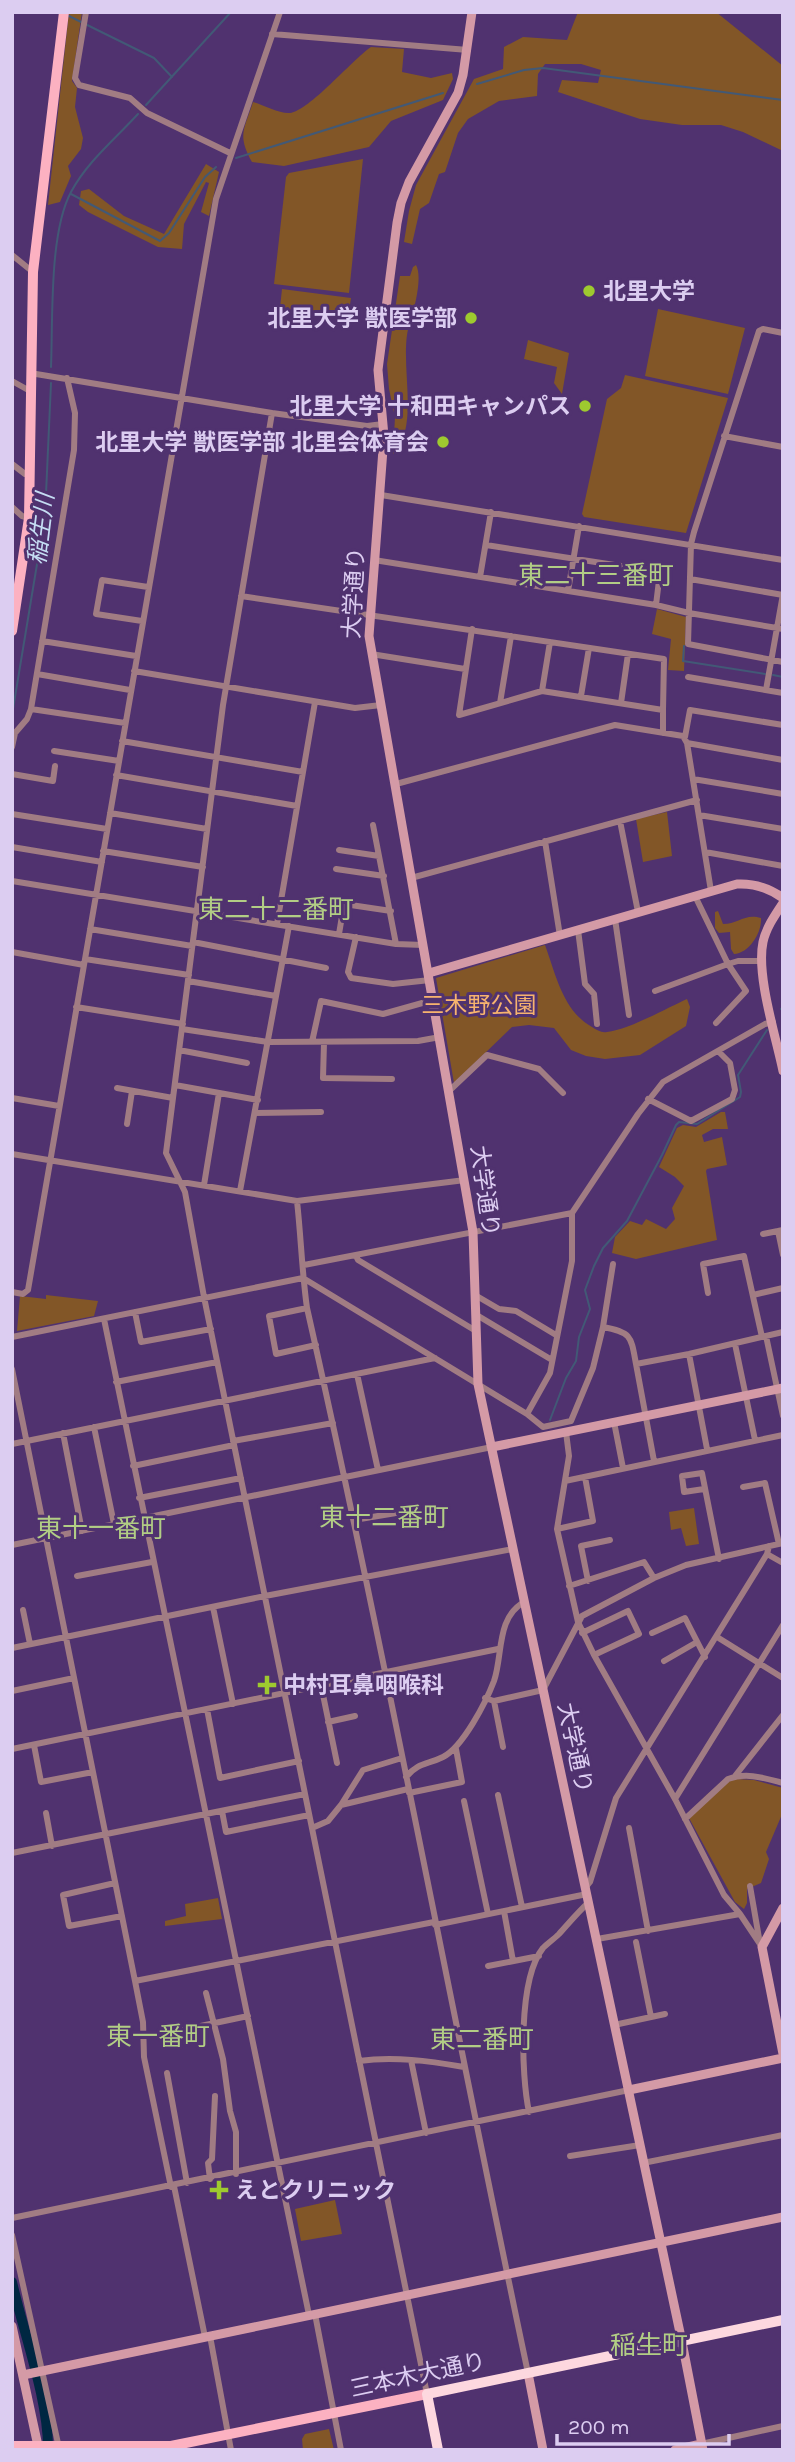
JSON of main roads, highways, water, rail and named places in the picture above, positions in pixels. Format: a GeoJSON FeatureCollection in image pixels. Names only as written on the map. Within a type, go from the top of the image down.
{"type":"FeatureCollection","features":[{"type":"Feature","properties":{"kind":"highway","name":"三本木大通り"},"geometry":{"type":"LineString","coordinates":[[427,2394],[783,2320]]}},
{"type":"Feature","properties":{"kind":"highway"},"geometry":{"type":"LineString","coordinates":[[427,2394],[438,2450]]}},
{"type":"Feature","properties":{"kind":"main road"},"geometry":{"type":"LineString","coordinates":[[12,631],[29,518],[33,272],[64,12]]}},
{"type":"Feature","properties":{"kind":"main road","name":"三本木大通り"},"geometry":{"type":"LineString","coordinates":[[12,2446],[172,2446],[427,2394]]}},
{"type":"Feature","properties":{"kind":"waterway","name":"稲生川"},"geometry":{"type":"LineString","coordinates":[[146,105],[231,12]]}},
{"type":"Feature","properties":{"kind":"waterway"},"geometry":{"type":"LineString","coordinates":[[69,16],[154,58],[172,77]]}},
{"type":"Feature","properties":{"kind":"waterway"},"geometry":{"type":"LineString","coordinates":[[477,84],[524,70],[543,68],[783,100]]}},
{"type":"Feature","properties":{"kind":"waterway"},"geometry":{"type":"LineString","coordinates":[[236,158],[443,93]]}},
{"type":"Feature","properties":{"kind":"waterway","name":"稲生川"},"geometry":{"type":"LineString","coordinates":[[51,367],[54,277],[64,209],[85,171],[138,114]]}},
{"type":"Feature","properties":{"kind":"waterway"},"geometry":{"type":"LineString","coordinates":[[71,194],[160,241],[169,233],[205,177],[216,167]]}},
{"type":"Feature","properties":{"kind":"waterway","name":"稲生川"},"geometry":{"type":"LineString","coordinates":[[12,715],[45,516],[51,383]]}},
{"type":"Feature","properties":{"kind":"waterway"},"geometry":{"type":"LineString","coordinates":[[684,646],[683,661],[765,674]]}},
{"type":"Feature","properties":{"kind":"waterway"},"geometry":{"type":"LineString","coordinates":[[773,675],[783,677]]}},
{"type":"Feature","properties":{"kind":"waterway"},"geometry":{"type":"LineString","coordinates":[[550,1420],[566,1378],[576,1361],[579,1337],[590,1309],[585,1290],[603,1248],[627,1221],[676,1125],[679,1122],[697,1124],[740,1097],[738,1075],[767,1030]]}},
{"type":"Feature","properties":{"kind":"waterway","name":"稲生川"},"geometry":{"type":"LineString","coordinates":[[12,2282],[40,2388],[48,2450]]}},
{"type":"Feature","properties":{"kind":"place","name":"北里大学"},"geometry":{"type":"Point","coordinates":[589,291]}},
{"type":"Feature","properties":{"kind":"place","name":"北里大学 獣医学部"},"geometry":{"type":"Point","coordinates":[471,318]}},
{"type":"Feature","properties":{"kind":"place","name":"北里大学 十和田キャンパス"},"geometry":{"type":"Point","coordinates":[585,406]}},
{"type":"Feature","properties":{"kind":"place","name":"北里大学 獣医学部 北里会体育会"},"geometry":{"type":"Point","coordinates":[443,442]}},
{"type":"Feature","properties":{"kind":"place","name":"中村耳鼻咽喉科"},"geometry":{"type":"Point","coordinates":[267,1685]}},
{"type":"Feature","properties":{"kind":"place","name":"えとクリニック"},"geometry":{"type":"Point","coordinates":[219,2190]}},
{"type":"Feature","properties":{"kind":"district","name":"東二十三番町"},"geometry":{"type":"Point","coordinates":[596,575]}},
{"type":"Feature","properties":{"kind":"district","name":"東二十二番町"},"geometry":{"type":"Point","coordinates":[276,909]}},
{"type":"Feature","properties":{"kind":"district","name":"東十二番町"},"geometry":{"type":"Point","coordinates":[384,1517]}},
{"type":"Feature","properties":{"kind":"district","name":"東十一番町"},"geometry":{"type":"Point","coordinates":[101,1528]}},
{"type":"Feature","properties":{"kind":"district","name":"東一番町"},"geometry":{"type":"Point","coordinates":[158,2036]}},
{"type":"Feature","properties":{"kind":"district","name":"東二番町"},"geometry":{"type":"Point","coordinates":[482,2039]}},
{"type":"Feature","properties":{"kind":"district","name":"稲生町"},"geometry":{"type":"Point","coordinates":[649,2345]}},
{"type":"Feature","properties":{"kind":"park label","name":"三木野公園"},"geometry":{"type":"Point","coordinates":[479,1005]}}]}
